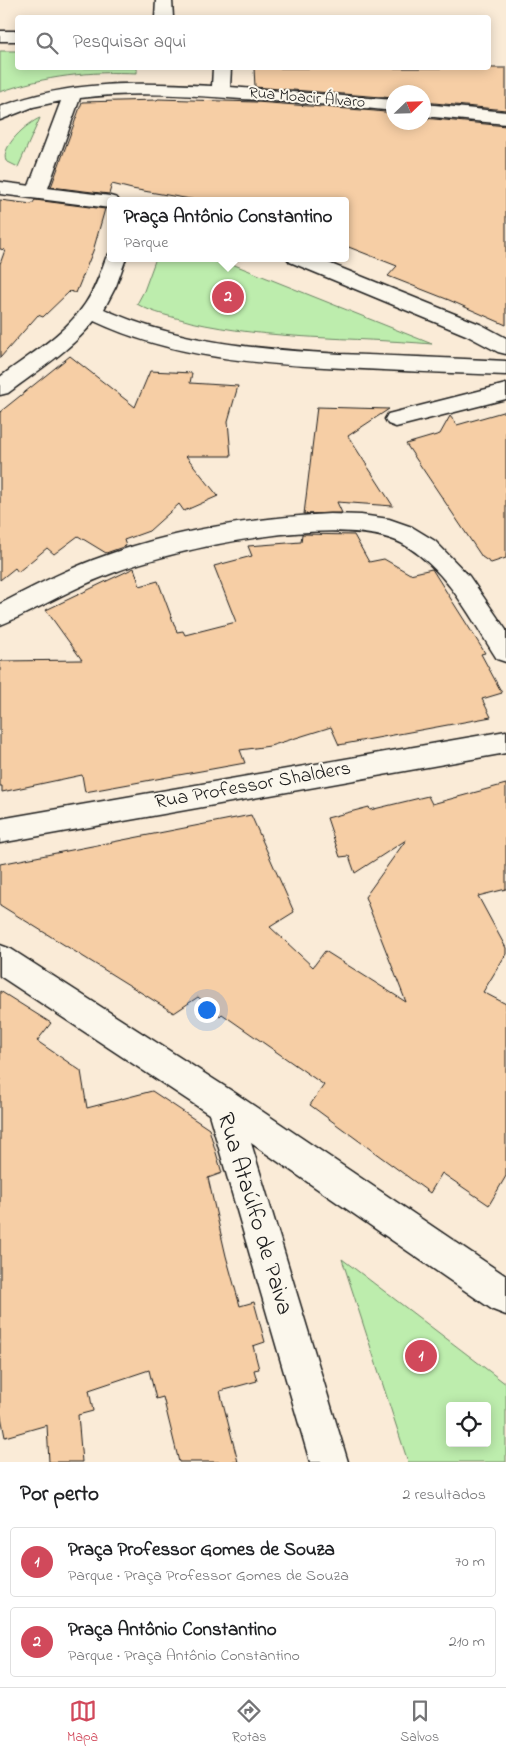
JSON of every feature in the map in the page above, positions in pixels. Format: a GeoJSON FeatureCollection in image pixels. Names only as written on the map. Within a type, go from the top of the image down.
{"type":"FeatureCollection","features":[{"type":"Feature","properties":{"kind":"street"},"geometry":{"type":"LineString","coordinates":[[164,0],[164,15]]}},
{"type":"Feature","properties":{"kind":"street"},"geometry":{"type":"LineString","coordinates":[[0,36],[15,36]]}},
{"type":"Feature","properties":{"kind":"street"},"geometry":{"type":"LineString","coordinates":[[221,92],[222,70]]}},
{"type":"Feature","properties":{"kind":"street","name":"Rua Moacir Álvaro"},"geometry":{"type":"LineString","coordinates":[[0,114],[27,103],[73,92],[165,82],[221,92],[328,99],[386,105]]}},
{"type":"Feature","properties":{"kind":"street"},"geometry":{"type":"LineString","coordinates":[[37,191],[73,92]]}},
{"type":"Feature","properties":{"kind":"street"},"geometry":{"type":"LineString","coordinates":[[431,111],[478,117],[506,118]]}},
{"type":"Feature","properties":{"kind":"street"},"geometry":{"type":"LineString","coordinates":[[478,117],[506,131]]}},
{"type":"Feature","properties":{"kind":"street"},"geometry":{"type":"LineString","coordinates":[[0,188],[37,191],[107,202]]}},
{"type":"Feature","properties":{"kind":"street"},"geometry":{"type":"LineString","coordinates":[[0,388],[76,328],[91,311],[106,285],[115,262]]}},
{"type":"Feature","properties":{"kind":"street"},"geometry":{"type":"LineString","coordinates":[[307,262],[474,330],[506,347]]}},
{"type":"Feature","properties":{"kind":"street"},"geometry":{"type":"LineString","coordinates":[[91,311],[141,334],[219,351],[381,364],[506,368]]}},
{"type":"Feature","properties":{"kind":"street"},"geometry":{"type":"LineString","coordinates":[[396,419],[506,391]]}},
{"type":"Feature","properties":{"kind":"street"},"geometry":{"type":"LineString","coordinates":[[0,614],[90,572],[134,555],[223,535],[282,526],[336,522],[391,529],[426,546],[452,572],[506,652]]}},
{"type":"Feature","properties":{"kind":"street","name":"Rua Professor Shalders"},"geometry":{"type":"LineString","coordinates":[[0,831],[506,742]]}},
{"type":"Feature","properties":{"kind":"street","name":"Rua Ataúlfo de Paiva"},"geometry":{"type":"LineString","coordinates":[[0,959],[223,1104],[328,1462]]}},
{"type":"Feature","properties":{"kind":"street"},"geometry":{"type":"LineString","coordinates":[[223,1104],[506,1297]]}},
{"type":"Feature","properties":{"kind":"green space"},"geometry":{"type":"Polygon","coordinates":[[[0,51],[15,51],[15,70],[137,70],[137,73],[102,73],[51,78],[0,92],[0,51]]]}},
{"type":"Feature","properties":{"kind":"green space"},"geometry":{"type":"Polygon","coordinates":[[[40,118],[18,167],[6,161],[7,149],[16,136],[28,125],[40,118]]]}},
{"type":"Feature","properties":{"kind":"green space"},"geometry":{"type":"Polygon","coordinates":[[[155,262],[227,262],[432,344],[281,335],[221,328],[191,322],[143,307],[137,304],[155,262]]]}},
{"type":"Feature","properties":{"kind":"green space"},"geometry":{"type":"Polygon","coordinates":[[[342,1259],[506,1384],[506,1462],[408,1462],[342,1259]]]}},
{"type":"Feature","properties":{"kind":"building"},"geometry":{"type":"Polygon","coordinates":[[[491,68],[506,68],[506,110],[431,103],[431,85],[386,85],[386,97],[255,87],[254,70],[491,70],[491,68]]]}},
{"type":"Feature","properties":{"kind":"building"},"geometry":{"type":"Polygon","coordinates":[[[158,99],[256,102],[375,111],[386,112],[386,130],[431,130],[431,119],[506,126],[506,325],[388,276],[397,266],[349,247],[349,197],[179,197],[112,184],[109,194],[51,187],[82,102],[158,99]]]}},
{"type":"Feature","properties":{"kind":"building"},"geometry":{"type":"Polygon","coordinates":[[[0,200],[32,204],[35,200],[105,209],[93,251],[76,293],[70,291],[43,317],[38,315],[0,358],[0,264],[5,250],[0,249],[0,200]]]}},
{"type":"Feature","properties":{"kind":"building"},"geometry":{"type":"Polygon","coordinates":[[[70,356],[135,407],[150,371],[192,373],[190,383],[238,386],[228,421],[231,456],[186,456],[218,496],[184,511],[179,504],[149,531],[124,540],[126,546],[106,553],[78,536],[54,554],[47,548],[18,572],[15,568],[0,580],[0,412],[70,356]]]}},
{"type":"Feature","properties":{"kind":"building"},"geometry":{"type":"Polygon","coordinates":[[[317,407],[389,409],[348,436],[393,506],[337,502],[342,513],[304,514],[317,407]]]}},
{"type":"Feature","properties":{"kind":"building"},"geometry":{"type":"Polygon","coordinates":[[[506,411],[506,558],[491,563],[482,557],[406,444],[440,434],[450,416],[457,425],[506,411]]]}},
{"type":"Feature","properties":{"kind":"building"},"geometry":{"type":"Polygon","coordinates":[[[302,534],[354,535],[369,562],[384,559],[410,574],[432,569],[485,653],[481,654],[502,693],[482,699],[491,717],[339,745],[331,727],[270,746],[240,750],[245,763],[85,792],[82,775],[2,792],[2,786],[0,786],[0,663],[2,661],[82,660],[46,610],[134,568],[140,586],[158,581],[177,632],[183,631],[185,635],[236,622],[214,566],[252,556],[248,546],[301,542],[302,534]]]}},
{"type":"Feature","properties":{"kind":"building"},"geometry":{"type":"Polygon","coordinates":[[[506,784],[506,889],[478,896],[506,948],[506,954],[483,992],[506,1004],[506,1176],[489,1205],[442,1173],[430,1193],[310,1105],[324,1085],[222,1014],[220,1016],[198,997],[174,1013],[0,905],[0,864],[251,815],[294,912],[270,927],[313,967],[325,951],[406,1002],[365,897],[406,840],[355,873],[349,856],[340,857],[327,818],[369,807],[370,810],[428,796],[432,804],[506,784]]]}},
{"type":"Feature","properties":{"kind":"building"},"geometry":{"type":"Polygon","coordinates":[[[0,991],[51,1023],[37,1041],[81,1071],[87,1108],[152,1091],[209,1129],[222,1173],[208,1178],[226,1256],[240,1306],[254,1302],[265,1342],[253,1346],[259,1369],[254,1370],[257,1381],[220,1391],[238,1462],[179,1462],[163,1397],[156,1399],[149,1370],[89,1390],[93,1411],[78,1415],[82,1462],[49,1462],[47,1425],[5,1437],[0,1411],[0,991]]]}},
{"type":"Feature","properties":{"kind":"place","name":"Praça Antônio Constantino"},"geometry":{"type":"Point","coordinates":[228,297]}},
{"type":"Feature","properties":{"kind":"place","name":"Praça Professor Gomes de Souza"},"geometry":{"type":"Point","coordinates":[421,1356]}}]}
